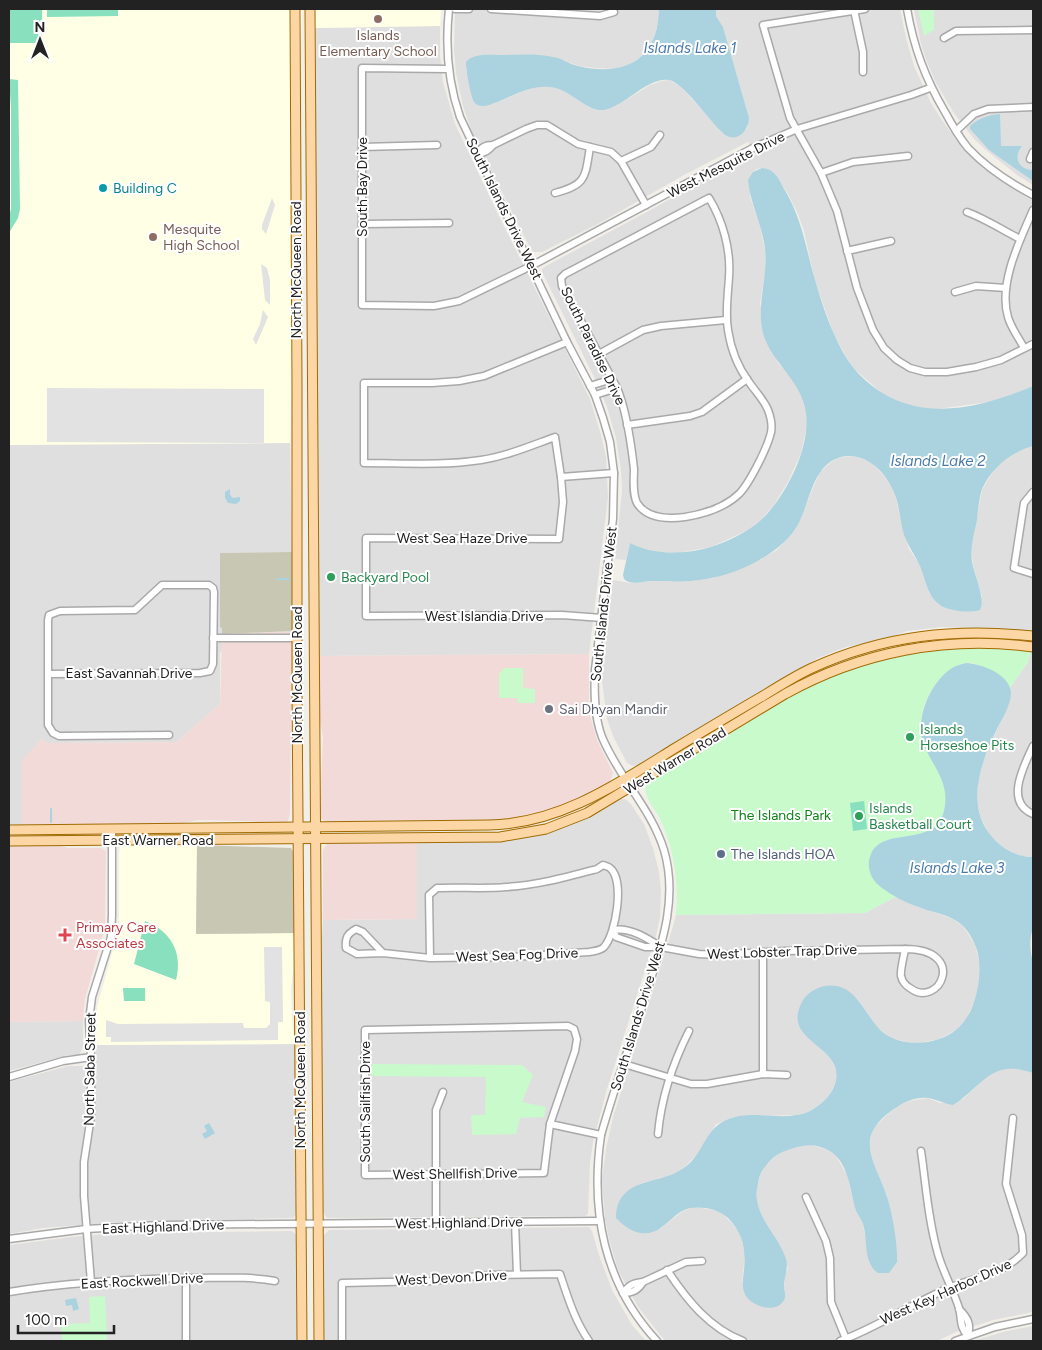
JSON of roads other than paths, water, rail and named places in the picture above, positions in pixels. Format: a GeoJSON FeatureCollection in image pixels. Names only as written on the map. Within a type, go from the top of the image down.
{"type":"FeatureCollection","features":[{"type":"Feature","properties":{"kind":"main road","name":"North McQueen Road"},"geometry":{"type":"LineString","coordinates":[[295,9],[297,724],[306,828],[316,1031],[319,1341]]}},
{"type":"Feature","properties":{"kind":"main road","name":"North McQueen Road"},"geometry":{"type":"LineString","coordinates":[[302,1341],[299,1032],[306,828],[314,728],[310,9]]}},
{"type":"Feature","properties":{"kind":"main road","name":"West Warner Road"},"geometry":{"type":"LineString","coordinates":[[306,828],[489,826],[526,821],[561,812],[580,804],[625,779],[798,675],[842,656],[875,645],[939,634],[993,632],[1033,636]]}},
{"type":"Feature","properties":{"kind":"main road"},"geometry":{"type":"LineString","coordinates":[[297,638],[313,638]]}},
{"type":"Feature","properties":{"kind":"main road","name":"West Warner Road"},"geometry":{"type":"LineString","coordinates":[[306,839],[490,837],[546,829],[587,813],[785,694],[814,679],[846,666],[899,651],[939,645],[988,643],[1033,647]]}},
{"type":"Feature","properties":{"kind":"main road"},"geometry":{"type":"LineString","coordinates":[[297,724],[314,728]]}},
{"type":"Feature","properties":{"kind":"main road"},"geometry":{"type":"LineString","coordinates":[[489,826],[490,837]]}},
{"type":"Feature","properties":{"kind":"main road","name":"East Warner Road"},"geometry":{"type":"LineString","coordinates":[[9,830],[306,828]]}},
{"type":"Feature","properties":{"kind":"main road","name":"East Warner Road"},"geometry":{"type":"LineString","coordinates":[[9,841],[306,839]]}},
{"type":"Feature","properties":{"kind":"main road"},"geometry":{"type":"LineString","coordinates":[[299,1032],[316,1031]]}},
{"type":"Feature","properties":{"kind":"street","name":"South Islands Drive West"},"geometry":{"type":"LineString","coordinates":[[449,9],[447,29],[448,68],[457,109],[567,342],[595,395],[604,418],[610,442],[614,473],[614,519],[595,670],[596,717],[602,736],[625,779],[644,805],[656,827],[668,867],[670,890],[669,913],[661,947],[601,1135],[597,1161],[600,1221],[605,1248],[614,1275],[639,1318],[658,1341]]}},
{"type":"Feature","properties":{"kind":"street"},"geometry":{"type":"LineString","coordinates":[[456,9],[470,9]]}},
{"type":"Feature","properties":{"kind":"street"},"geometry":{"type":"LineString","coordinates":[[490,9],[600,16],[614,12]]}},
{"type":"Feature","properties":{"kind":"street"},"geometry":{"type":"LineString","coordinates":[[865,9],[763,25],[790,118],[821,173],[837,211],[857,288],[873,330],[884,348],[897,360],[910,368],[925,372],[947,372],[976,367],[1001,360],[1033,344]]}},
{"type":"Feature","properties":{"kind":"street"},"geometry":{"type":"LineString","coordinates":[[907,9],[912,38],[930,88],[956,132],[969,148],[991,168],[1033,195]]}},
{"type":"Feature","properties":{"kind":"street"},"geometry":{"type":"LineString","coordinates":[[854,10],[863,52],[863,72]]}},
{"type":"Feature","properties":{"kind":"street"},"geometry":{"type":"LineString","coordinates":[[944,38],[956,31],[1033,30]]}},
{"type":"Feature","properties":{"kind":"street","name":"South Bay Drive"},"geometry":{"type":"LineString","coordinates":[[362,306],[362,68],[448,68]]}},
{"type":"Feature","properties":{"kind":"street","name":"West Mesquite Drive"},"geometry":{"type":"LineString","coordinates":[[362,306],[434,306],[459,302],[531,266],[741,154],[797,129],[912,96],[930,88]]}},
{"type":"Feature","properties":{"kind":"street"},"geometry":{"type":"LineString","coordinates":[[956,132],[974,114],[988,109],[1033,107]]}},
{"type":"Feature","properties":{"kind":"street"},"geometry":{"type":"LineString","coordinates":[[477,154],[486,145],[493,145],[537,125],[547,125],[578,144],[612,152],[621,161],[646,205]]}},
{"type":"Feature","properties":{"kind":"street"},"geometry":{"type":"LineString","coordinates":[[621,161],[651,147],[660,135]]}},
{"type":"Feature","properties":{"kind":"street"},"geometry":{"type":"LineString","coordinates":[[362,147],[436,145]]}},
{"type":"Feature","properties":{"kind":"street"},"geometry":{"type":"LineString","coordinates":[[555,193],[572,189],[581,182],[586,172],[590,147]]}},
{"type":"Feature","properties":{"kind":"street"},"geometry":{"type":"LineString","coordinates":[[1030,159],[1033,152]]}},
{"type":"Feature","properties":{"kind":"street"},"geometry":{"type":"LineString","coordinates":[[821,173],[853,162],[908,156]]}},
{"type":"Feature","properties":{"kind":"street","name":"South Paradise Drive"},"geometry":{"type":"LineString","coordinates":[[726,320],[729,261],[726,237],[718,212],[709,198],[565,274],[561,278],[562,286],[624,404],[634,468],[634,492],[637,503],[648,512],[660,518],[674,519],[699,515],[725,504],[740,493],[760,460],[771,435],[771,421],[767,408],[747,379]]}},
{"type":"Feature","properties":{"kind":"street"},"geometry":{"type":"LineString","coordinates":[[1024,348],[1008,318],[1005,304],[1006,288],[1020,238],[1033,210]]}},
{"type":"Feature","properties":{"kind":"street"},"geometry":{"type":"LineString","coordinates":[[967,212],[982,218],[996,228],[1020,238]]}},
{"type":"Feature","properties":{"kind":"street"},"geometry":{"type":"LineString","coordinates":[[362,224],[449,223]]}},
{"type":"Feature","properties":{"kind":"street"},"geometry":{"type":"LineString","coordinates":[[847,251],[891,241]]}},
{"type":"Feature","properties":{"kind":"street"},"geometry":{"type":"LineString","coordinates":[[955,292],[976,286],[1006,288]]}},
{"type":"Feature","properties":{"kind":"street"},"geometry":{"type":"LineString","coordinates":[[599,354],[643,330],[661,326],[726,320],[730,346],[737,365],[747,379],[702,412],[690,416],[627,425]]}},
{"type":"Feature","properties":{"kind":"street"},"geometry":{"type":"LineString","coordinates":[[567,342],[484,376],[459,381],[432,383],[364,383],[364,463],[450,463],[481,460],[510,454],[555,437],[561,477],[614,473]]}},
{"type":"Feature","properties":{"kind":"street"},"geometry":{"type":"LineString","coordinates":[[590,386],[612,379]]}},
{"type":"Feature","properties":{"kind":"street"},"geometry":{"type":"LineString","coordinates":[[595,395],[617,388]]}},
{"type":"Feature","properties":{"kind":"street","name":"West Sea Haze Drive"},"geometry":{"type":"LineString","coordinates":[[366,616],[366,538],[559,539],[562,502],[561,477]]}},
{"type":"Feature","properties":{"kind":"street"},"geometry":{"type":"LineString","coordinates":[[1032,492],[1024,503],[1014,568],[1033,574]]}},
{"type":"Feature","properties":{"kind":"street"},"geometry":{"type":"LineString","coordinates":[[169,734],[59,736],[53,734],[48,725],[49,615],[60,611],[135,610],[159,587],[167,584],[204,584],[212,588],[214,592],[213,638],[297,638]]}},
{"type":"Feature","properties":{"kind":"street","name":"West Islandia Drive"},"geometry":{"type":"LineString","coordinates":[[366,616],[562,615],[602,618]]}},
{"type":"Feature","properties":{"kind":"street","name":"East Savannah Drive"},"geometry":{"type":"LineString","coordinates":[[48,674],[200,673],[210,671],[213,664],[213,638]]}},
{"type":"Feature","properties":{"kind":"street"},"geometry":{"type":"LineString","coordinates":[[110,735],[110,743]]}},
{"type":"Feature","properties":{"kind":"street"},"geometry":{"type":"LineString","coordinates":[[1030,813],[1020,805],[1018,794],[1020,779],[1033,746]]}},
{"type":"Feature","properties":{"kind":"street","name":"North Saba Street"},"geometry":{"type":"LineString","coordinates":[[91,1282],[86,1229],[84,1170],[91,1116],[89,1021],[92,997],[111,937],[112,829]]}},
{"type":"Feature","properties":{"kind":"street"},"geometry":{"type":"LineString","coordinates":[[430,958],[429,895],[433,890],[437,888],[505,888],[530,885],[554,881],[597,869],[603,865],[609,867],[615,877],[617,888],[617,909],[613,930],[621,929],[648,938],[661,947]]}},
{"type":"Feature","properties":{"kind":"street","name":"West Sea Fog Drive"},"geometry":{"type":"LineString","coordinates":[[383,953],[363,932],[356,929],[349,932],[345,940],[346,948],[350,952],[357,954],[383,953],[430,958],[512,957],[589,952],[604,947],[613,930]]}},
{"type":"Feature","properties":{"kind":"street","name":"West Lobster Trap Drive"},"geometry":{"type":"LineString","coordinates":[[661,947],[716,955],[763,952],[905,949],[919,949],[931,953],[940,960],[943,970],[941,983],[934,991],[925,993],[914,991],[906,985],[901,976],[905,949]]}},
{"type":"Feature","properties":{"kind":"street"},"geometry":{"type":"LineString","coordinates":[[763,952],[763,1074]]}},
{"type":"Feature","properties":{"kind":"street","name":"South Sailfish Drive"},"geometry":{"type":"LineString","coordinates":[[365,1175],[365,1030],[568,1026],[574,1029],[577,1039],[575,1051],[550,1124]]}},
{"type":"Feature","properties":{"kind":"street"},"geometry":{"type":"LineString","coordinates":[[658,1134],[660,1113],[670,1078],[689,1031]]}},
{"type":"Feature","properties":{"kind":"street"},"geometry":{"type":"LineString","coordinates":[[9,1077],[63,1062],[91,1057]]}},
{"type":"Feature","properties":{"kind":"street"},"geometry":{"type":"LineString","coordinates":[[624,1064],[691,1084],[707,1084],[763,1074],[787,1075]]}},
{"type":"Feature","properties":{"kind":"street"},"geometry":{"type":"LineString","coordinates":[[436,1224],[436,1110],[443,1092]]}},
{"type":"Feature","properties":{"kind":"street","name":"West Key Harbor Drive"},"geometry":{"type":"LineString","coordinates":[[843,1340],[950,1288],[1014,1264],[1023,1253],[1022,1235],[1006,1184],[1013,1118]]}},
{"type":"Feature","properties":{"kind":"street"},"geometry":{"type":"LineString","coordinates":[[550,1124],[601,1135]]}},
{"type":"Feature","properties":{"kind":"street","name":"West Shellfish Drive"},"geometry":{"type":"LineString","coordinates":[[365,1175],[544,1173],[550,1124]]}},
{"type":"Feature","properties":{"kind":"street"},"geometry":{"type":"LineString","coordinates":[[921,1150],[933,1234],[938,1254],[959,1309],[967,1316],[970,1326],[968,1336]]}},
{"type":"Feature","properties":{"kind":"street"},"geometry":{"type":"LineString","coordinates":[[806,1198],[826,1240],[830,1258],[830,1302],[843,1340]]}},
{"type":"Feature","properties":{"kind":"street","name":"West Highland Drive"},"geometry":{"type":"LineString","coordinates":[[318,1224],[600,1221]]}},
{"type":"Feature","properties":{"kind":"street"},"geometry":{"type":"LineString","coordinates":[[515,1222],[517,1274]]}},
{"type":"Feature","properties":{"kind":"street","name":"East Highland Drive"},"geometry":{"type":"LineString","coordinates":[[9,1239],[86,1229],[159,1225],[318,1224]]}},
{"type":"Feature","properties":{"kind":"street"},"geometry":{"type":"LineString","coordinates":[[624,1293],[628,1286],[635,1282],[643,1282],[686,1262],[702,1260]]}},
{"type":"Feature","properties":{"kind":"street"},"geometry":{"type":"LineString","coordinates":[[668,1270],[682,1293],[702,1316],[718,1328],[743,1341]]}},
{"type":"Feature","properties":{"kind":"street","name":"West Devon Drive"},"geometry":{"type":"LineString","coordinates":[[342,1341],[342,1283],[430,1281],[489,1275],[560,1274],[581,1329],[589,1341]]}},
{"type":"Feature","properties":{"kind":"street"},"geometry":{"type":"LineString","coordinates":[[186,1278],[186,1341]]}},
{"type":"Feature","properties":{"kind":"street","name":"East Rockwell Drive"},"geometry":{"type":"LineString","coordinates":[[9,1292],[91,1282],[186,1278],[256,1278],[275,1281]]}},
{"type":"Feature","properties":{"kind":"street"},"geometry":{"type":"LineString","coordinates":[[954,1341],[1022,1320],[1033,1320]]}},
{"type":"Feature","properties":{"kind":"water","name":"Islands Lake 1"},"geometry":{"type":"Polygon","coordinates":[[[659,9],[716,9],[716,16],[723,27],[749,118],[746,129],[738,137],[729,137],[724,134],[682,88],[669,80],[653,83],[620,103],[604,110],[591,108],[565,92],[550,87],[525,90],[485,106],[474,102],[466,62],[469,59],[486,55],[526,54],[556,58],[575,65],[595,69],[610,69],[624,66],[636,61],[653,41],[659,9]]]}},
{"type":"Feature","properties":{"kind":"water"},"geometry":{"type":"Polygon","coordinates":[[[1000,114],[1001,146],[1022,146],[1018,154],[1018,162],[1023,167],[1032,170],[1033,181],[989,150],[970,129],[970,126],[980,119],[1000,114]]]}},
{"type":"Feature","properties":{"kind":"water","name":"Islands Lake 2"},"geometry":{"type":"Polygon","coordinates":[[[762,168],[770,170],[775,174],[789,198],[799,221],[818,291],[835,336],[852,366],[871,385],[890,397],[910,405],[930,408],[972,406],[993,401],[1033,386],[1033,446],[1009,457],[996,468],[986,481],[981,493],[972,551],[972,562],[982,600],[980,610],[967,612],[954,610],[945,608],[934,600],[927,588],[920,566],[907,543],[897,500],[887,479],[867,461],[859,457],[850,456],[841,457],[823,469],[817,478],[794,531],[774,551],[761,559],[734,572],[705,579],[634,583],[624,579],[623,575],[630,543],[654,551],[692,551],[717,545],[753,526],[761,520],[781,496],[797,465],[803,448],[806,415],[803,401],[794,383],[766,342],[761,323],[765,250],[748,180],[753,172],[762,168]]]}},
{"type":"Feature","properties":{"kind":"water"},"geometry":{"type":"Polygon","coordinates":[[[230,489],[230,495],[233,498],[240,497],[240,501],[236,504],[228,503],[225,498],[225,492],[230,489]]]}},
{"type":"Feature","properties":{"kind":"water","name":"Islands Lake 3"},"geometry":{"type":"Polygon","coordinates":[[[966,663],[980,665],[1001,675],[1006,680],[1011,693],[1008,707],[991,742],[981,769],[977,798],[984,826],[993,838],[1011,852],[1021,856],[1033,857],[1033,928],[1030,945],[1033,963],[1033,1073],[1019,1069],[997,1071],[953,1105],[928,1098],[916,1099],[905,1102],[895,1108],[877,1125],[872,1134],[871,1153],[888,1201],[897,1246],[897,1262],[889,1273],[878,1273],[870,1263],[863,1224],[856,1211],[848,1177],[835,1155],[823,1148],[807,1145],[782,1152],[774,1158],[761,1173],[757,1195],[761,1214],[786,1259],[785,1296],[781,1304],[776,1307],[759,1306],[749,1300],[743,1290],[745,1263],[740,1236],[728,1218],[720,1212],[699,1207],[691,1208],[679,1213],[656,1231],[643,1233],[631,1230],[616,1218],[618,1205],[630,1189],[679,1171],[688,1165],[710,1134],[724,1121],[744,1115],[792,1116],[810,1111],[826,1099],[833,1089],[837,1075],[834,1063],[800,1029],[797,1018],[801,1004],[807,995],[815,990],[821,987],[834,986],[845,989],[860,1003],[881,1031],[890,1037],[907,1042],[934,1041],[942,1038],[957,1029],[967,1017],[976,996],[979,972],[978,954],[970,936],[963,926],[955,920],[909,903],[894,896],[877,884],[870,872],[869,864],[871,854],[878,845],[887,840],[923,833],[933,828],[941,819],[945,805],[945,790],[923,742],[921,726],[923,710],[929,695],[940,679],[951,669],[966,663]]]}},
{"type":"Feature","properties":{"kind":"water"},"geometry":{"type":"Polygon","coordinates":[[[209,1123],[215,1133],[205,1139],[202,1134],[207,1131],[204,1126],[209,1123]]]}},
{"type":"Feature","properties":{"kind":"water"},"geometry":{"type":"Polygon","coordinates":[[[76,1298],[79,1309],[73,1311],[72,1305],[66,1306],[65,1300],[76,1298]]]}},
{"type":"Feature","properties":{"kind":"waterway"},"geometry":{"type":"LineString","coordinates":[[277,579],[289,579]]}},
{"type":"Feature","properties":{"kind":"waterway"},"geometry":{"type":"LineString","coordinates":[[51,809],[51,822]]}},
{"type":"Feature","properties":{"kind":"place","name":"Islands Elementary School"},"geometry":{"type":"Point","coordinates":[378,19]}},
{"type":"Feature","properties":{"kind":"place","name":"Building C"},"geometry":{"type":"Point","coordinates":[103,188]}},
{"type":"Feature","properties":{"kind":"place","name":"Mesquite High School"},"geometry":{"type":"Point","coordinates":[153,237]}},
{"type":"Feature","properties":{"kind":"place","name":"Backyard Pool"},"geometry":{"type":"Point","coordinates":[331,577]}},
{"type":"Feature","properties":{"kind":"place","name":"Sai Dhyan Mandir"},"geometry":{"type":"Point","coordinates":[549,709]}},
{"type":"Feature","properties":{"kind":"place","name":"Islands Horseshoe Pits"},"geometry":{"type":"Point","coordinates":[910,737]}},
{"type":"Feature","properties":{"kind":"place","name":"Islands Basketball Court"},"geometry":{"type":"Point","coordinates":[859,816]}},
{"type":"Feature","properties":{"kind":"place","name":"The Islands HOA"},"geometry":{"type":"Point","coordinates":[721,854]}},
{"type":"Feature","properties":{"kind":"place","name":"Primary Care Associates"},"geometry":{"type":"Point","coordinates":[65,935]}},
{"type":"Feature","properties":{"kind":"park label","name":"The Islands Park"},"geometry":{"type":"Point","coordinates":[781,815]}}]}
